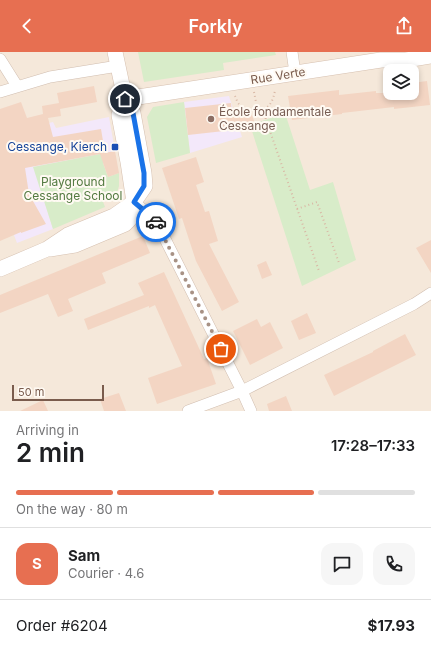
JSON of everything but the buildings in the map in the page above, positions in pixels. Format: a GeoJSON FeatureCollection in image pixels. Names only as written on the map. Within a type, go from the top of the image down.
{"type":"FeatureCollection","features":[{"type":"Feature","properties":{"kind":"street"},"geometry":{"type":"LineString","coordinates":[[292,52],[296,73]]}},
{"type":"Feature","properties":{"kind":"street","name":"Rue Verte"},"geometry":{"type":"LineString","coordinates":[[125,99],[381,60],[406,60],[431,56]]}},
{"type":"Feature","properties":{"kind":"street"},"geometry":{"type":"LineString","coordinates":[[0,59],[17,86]]}},
{"type":"Feature","properties":{"kind":"street"},"geometry":{"type":"LineString","coordinates":[[0,92],[116,59],[125,99],[119,115],[134,202],[157,223],[251,411]]}},
{"type":"Feature","properties":{"kind":"street"},"geometry":{"type":"LineString","coordinates":[[0,269],[47,249],[68,235],[114,216],[134,202]]}},
{"type":"Feature","properties":{"kind":"street"},"geometry":{"type":"LineString","coordinates":[[188,411],[242,391],[414,304],[431,293]]}},
{"type":"Feature","properties":{"kind":"path"},"geometry":{"type":"LineString","coordinates":[[234,94],[240,105],[248,110],[264,110],[274,99],[275,87]]}},
{"type":"Feature","properties":{"kind":"path"},"geometry":{"type":"LineString","coordinates":[[254,91],[256,102]]}},
{"type":"Feature","properties":{"kind":"path"},"geometry":{"type":"LineString","coordinates":[[264,110],[266,120],[319,271]]}},
{"type":"Feature","properties":{"kind":"path"},"geometry":{"type":"LineString","coordinates":[[297,210],[317,202],[339,263]]}},
{"type":"Feature","properties":{"kind":"shaded area"},"geometry":{"type":"Polygon","coordinates":[[[0,52],[405,52],[406,59],[431,57],[431,411],[0,411],[0,52]]]}},
{"type":"Feature","properties":{"kind":"shaded area","name":"École fondamentale Cessange"},"geometry":{"type":"Polygon","coordinates":[[[229,96],[242,137],[190,153],[184,102],[229,96]]]}},
{"type":"Feature","properties":{"kind":"shaded area"},"geometry":{"type":"Polygon","coordinates":[[[109,117],[115,151],[34,167],[53,229],[17,243],[0,198],[29,128],[53,122],[56,128],[109,117]]]}},
{"type":"Feature","properties":{"kind":"green space"},"geometry":{"type":"Polygon","coordinates":[[[138,52],[275,52],[276,55],[223,63],[224,70],[144,82],[138,52]]]}},
{"type":"Feature","properties":{"kind":"green space","name":"Playground Cessange School"},"geometry":{"type":"Polygon","coordinates":[[[184,102],[190,153],[156,163],[147,117],[153,107],[184,102]]]}},
{"type":"Feature","properties":{"kind":"green space"},"geometry":{"type":"Polygon","coordinates":[[[285,113],[310,190],[333,182],[356,260],[302,286],[250,125],[285,113]]]}},
{"type":"Feature","properties":{"kind":"green space","name":"Playground Cessange School"},"geometry":{"type":"Polygon","coordinates":[[[105,153],[103,163],[108,177],[119,173],[119,186],[116,197],[108,192],[102,199],[105,207],[53,229],[33,167],[105,153]]]}},
{"type":"Feature","properties":{"kind":"way so far"},"geometry":{"type":"LineString","coordinates":[[156,222],[221,349]]}},
{"type":"Feature","properties":{"kind":"place","name":"École fondamentale Cessange"},"geometry":{"type":"Point","coordinates":[211,119]}},
{"type":"Feature","properties":{"kind":"place","name":"Cessange, Kierch"},"geometry":{"type":"Point","coordinates":[115,147]}},
{"type":"Feature","properties":{"kind":"route"},"geometry":{"type":"LineString","coordinates":[[125,99],[133,113],[144,173],[144,186],[134,202],[156,222]]}}]}
